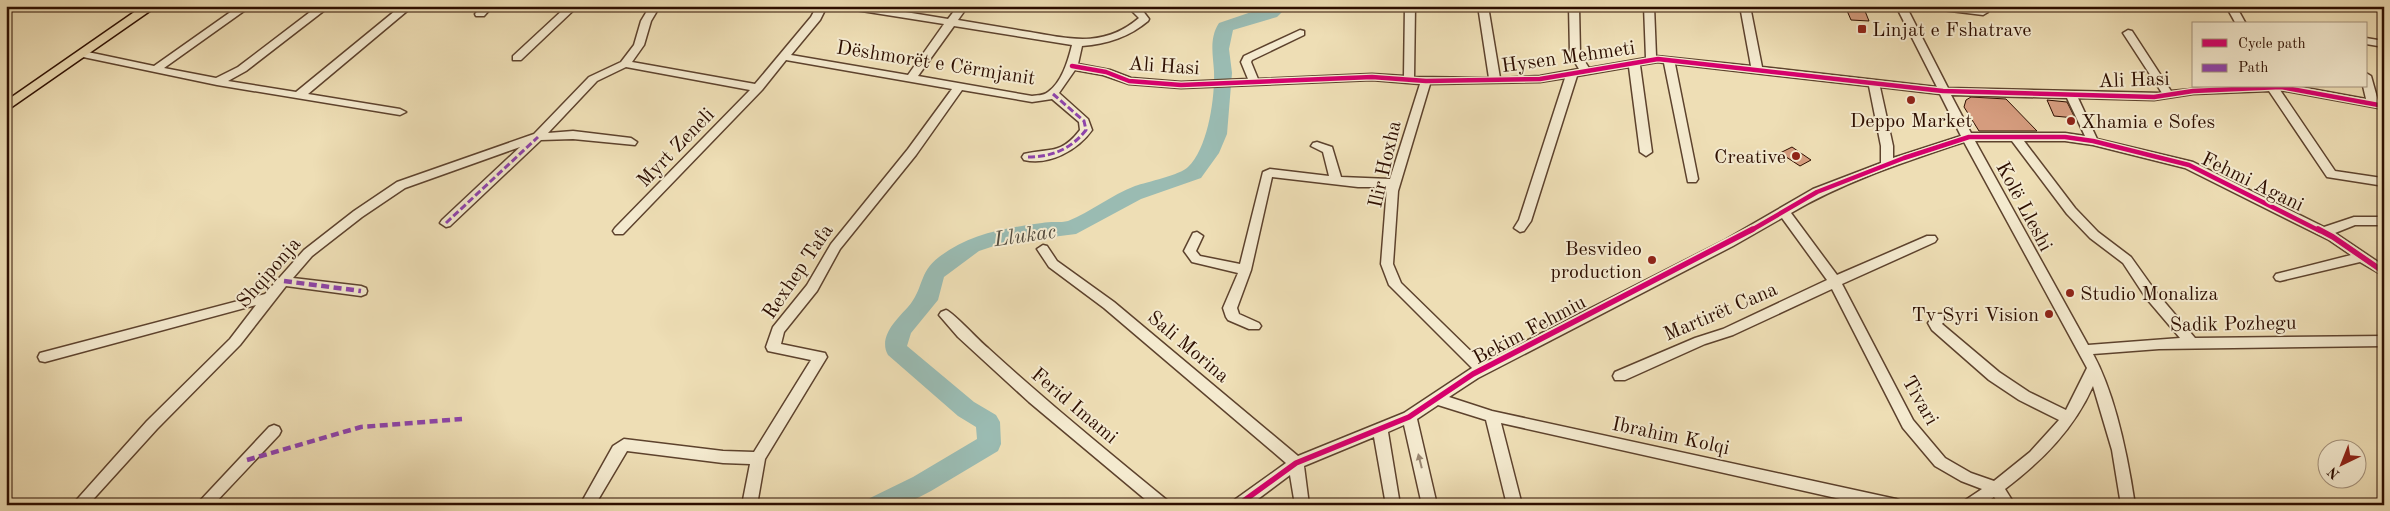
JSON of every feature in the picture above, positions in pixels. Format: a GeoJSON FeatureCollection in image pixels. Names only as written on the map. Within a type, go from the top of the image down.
{"type":"FeatureCollection","features":[{"type":"Feature","properties":{"kind":"main road"},"geometry":{"type":"LineString","coordinates":[[6,107],[151,6]]}},
{"type":"Feature","properties":{"kind":"street"},"geometry":{"type":"LineString","coordinates":[[157,68],[246,6]]}},
{"type":"Feature","properties":{"kind":"street"},"geometry":{"type":"LineString","coordinates":[[217,82],[242,70],[325,6]]}},
{"type":"Feature","properties":{"kind":"street"},"geometry":{"type":"LineString","coordinates":[[299,94],[408,6]]}},
{"type":"Feature","properties":{"kind":"street"},"geometry":{"type":"LineString","coordinates":[[480,14],[488,6]]}},
{"type":"Feature","properties":{"kind":"street"},"geometry":{"type":"LineString","coordinates":[[517,58],[573,6]]}},
{"type":"Feature","properties":{"kind":"street"},"geometry":{"type":"LineString","coordinates":[[446,223],[538,137],[593,79],[625,64],[639,45],[646,21],[655,6]]}},
{"type":"Feature","properties":{"kind":"street","name":"Myrt Zeneli"},"geometry":{"type":"LineString","coordinates":[[619,231],[786,57],[816,18],[822,6]]}},
{"type":"Feature","properties":{"kind":"street"},"geometry":{"type":"LineString","coordinates":[[849,6],[1078,43],[1110,39],[1132,30],[1144,19],[1139,10],[1132,6]]}},
{"type":"Feature","properties":{"kind":"street"},"geometry":{"type":"LineString","coordinates":[[911,78],[963,6]]}},
{"type":"Feature","properties":{"kind":"street"},"geometry":{"type":"LineString","coordinates":[[1409,79],[1410,6]]}},
{"type":"Feature","properties":{"kind":"street","name":"Hysen Mehmeti"},"geometry":{"type":"LineString","coordinates":[[1484,6],[1495,81]]}},
{"type":"Feature","properties":{"kind":"street"},"geometry":{"type":"LineString","coordinates":[[1574,6],[1575,54],[1585,70]]}},
{"type":"Feature","properties":{"kind":"street"},"geometry":{"type":"LineString","coordinates":[[1649,6],[1651,60]]}},
{"type":"Feature","properties":{"kind":"street"},"geometry":{"type":"LineString","coordinates":[[1745,6],[1757,70]]}},
{"type":"Feature","properties":{"kind":"street","name":"Kolë Lleshi"},"geometry":{"type":"LineString","coordinates":[[1901,6],[2002,205],[2094,368],[2119,450],[2128,505]]}},
{"type":"Feature","properties":{"kind":"street"},"geometry":{"type":"LineString","coordinates":[[1934,6],[1983,12]]}},
{"type":"Feature","properties":{"kind":"street"},"geometry":{"type":"LineString","coordinates":[[2231,6],[2240,22]]}},
{"type":"Feature","properties":{"kind":"street"},"geometry":{"type":"LineString","coordinates":[[1255,83],[1246,62],[1248,58],[1300,33]]}},
{"type":"Feature","properties":{"kind":"street","name":"Ali Hasi"},"geometry":{"type":"LineString","coordinates":[[2128,34],[2168,94]]}},
{"type":"Feature","properties":{"kind":"street"},"geometry":{"type":"LineString","coordinates":[[2368,41],[2384,44]]}},
{"type":"Feature","properties":{"kind":"street","name":"Dëshmorët e Cërmjanit"},"geometry":{"type":"LineString","coordinates":[[786,57],[1032,99],[1045,98],[1053,94],[1072,66],[1078,43]]}},
{"type":"Feature","properties":{"kind":"street"},"geometry":{"type":"LineString","coordinates":[[83,54],[217,82],[400,112]]}},
{"type":"Feature","properties":{"kind":"street","name":"Hysen Mehmeti"},"geometry":{"type":"LineString","coordinates":[[1255,83],[1372,77],[1426,81],[1540,79],[1651,60],[1943,91]]}},
{"type":"Feature","properties":{"kind":"street"},"geometry":{"type":"LineString","coordinates":[[1669,62],[1692,179]]}},
{"type":"Feature","properties":{"kind":"street","name":"Hysen Mehmeti"},"geometry":{"type":"LineString","coordinates":[[1634,63],[1646,152]]}},
{"type":"Feature","properties":{"kind":"street","name":"Myrt Zeneli"},"geometry":{"type":"LineString","coordinates":[[625,64],[758,88]]}},
{"type":"Feature","properties":{"kind":"street","name":"Ali Hasi"},"geometry":{"type":"LineString","coordinates":[[1072,66],[1106,72],[1129,81],[1181,85],[1255,83]]}},
{"type":"Feature","properties":{"kind":"street"},"geometry":{"type":"LineString","coordinates":[[1523,224],[1572,74]]}},
{"type":"Feature","properties":{"kind":"street","name":"Ilir Hoxha"},"geometry":{"type":"LineString","coordinates":[[1426,81],[1394,183],[1387,264],[1395,285],[1482,370]]}},
{"type":"Feature","properties":{"kind":"street"},"geometry":{"type":"LineString","coordinates":[[2368,81],[2378,105]]}},
{"type":"Feature","properties":{"kind":"street"},"geometry":{"type":"LineString","coordinates":[[1874,83],[1887,146],[1887,166]]}},
{"type":"Feature","properties":{"kind":"street","name":"Rexhep Tafa"},"geometry":{"type":"LineString","coordinates":[[749,505],[758,458],[820,357],[773,347],[778,330],[812,288],[835,247],[912,152],[959,87]]}},
{"type":"Feature","properties":{"kind":"street","name":"Ali Hasi"},"geometry":{"type":"LineString","coordinates":[[1943,91],[2154,97],[2168,94],[2262,88]]}},
{"type":"Feature","properties":{"kind":"street"},"geometry":{"type":"LineString","coordinates":[[2279,88],[2330,174],[2378,181]]}},
{"type":"Feature","properties":{"kind":"street","name":"Ali Hasi"},"geometry":{"type":"LineString","coordinates":[[2284,88],[2378,105]]}},
{"type":"Feature","properties":{"kind":"street"},"geometry":{"type":"LineString","coordinates":[[1028,157],[1040,158],[1062,151],[1079,141],[1086,130],[1084,120],[1053,94]]}},
{"type":"Feature","properties":{"kind":"street","name":"Ali Hasi"},"geometry":{"type":"LineString","coordinates":[[2071,95],[2093,141]]}},
{"type":"Feature","properties":{"kind":"street"},"geometry":{"type":"LineString","coordinates":[[538,137],[573,135],[631,142]]}},
{"type":"Feature","properties":{"kind":"street","name":"Shqiponja"},"geometry":{"type":"LineString","coordinates":[[80,505],[152,425],[235,342],[269,297],[308,253],[358,214],[401,184],[538,137]]}},
{"type":"Feature","properties":{"kind":"street","name":"Fehmi Agani"},"geometry":{"type":"LineString","coordinates":[[1784,212],[1817,192],[1939,145],[1969,137],[2065,137],[2093,141],[2189,165],[2324,232],[2384,272]]}},
{"type":"Feature","properties":{"kind":"street"},"geometry":{"type":"LineString","coordinates":[[2015,137],[2071,211],[2094,235],[2126,260],[2151,295],[2192,343]]}},
{"type":"Feature","properties":{"kind":"street"},"geometry":{"type":"LineString","coordinates":[[1317,146],[1328,150],[1336,179]]}},
{"type":"Feature","properties":{"kind":"street"},"geometry":{"type":"LineString","coordinates":[[1254,326],[1233,317],[1230,308],[1245,270],[1267,175],[1274,172],[1358,183],[1394,183]]}},
{"type":"Feature","properties":{"kind":"street","name":"Tivari"},"geometry":{"type":"LineString","coordinates":[[1784,212],[1834,281],[1908,424],[1940,462],[1966,477],[1997,489]]}},
{"type":"Feature","properties":{"kind":"street","name":"Bekim Fehmiu"},"geometry":{"type":"LineString","coordinates":[[1238,505],[1296,463],[1409,417],[1482,370],[1784,212]]}},
{"type":"Feature","properties":{"kind":"street"},"geometry":{"type":"LineString","coordinates":[[2324,232],[2354,220],[2384,221]]}},
{"type":"Feature","properties":{"kind":"street"},"geometry":{"type":"LineString","coordinates":[[1197,236],[1190,251],[1196,259],[1245,270]]}},
{"type":"Feature","properties":{"kind":"street"},"geometry":{"type":"LineString","coordinates":[[1834,281],[1930,239]]}},
{"type":"Feature","properties":{"kind":"street","name":"Sali Morina"},"geometry":{"type":"LineString","coordinates":[[1043,249],[1053,264],[1109,305],[1296,463]]}},
{"type":"Feature","properties":{"kind":"street"},"geometry":{"type":"LineString","coordinates":[[2280,278],[2362,257]]}},
{"type":"Feature","properties":{"kind":"street"},"geometry":{"type":"LineString","coordinates":[[284,281],[361,291]]}},
{"type":"Feature","properties":{"kind":"street","name":"Martirët Cana"},"geometry":{"type":"LineString","coordinates":[[1620,376],[1700,341],[1728,332],[1834,281]]}},
{"type":"Feature","properties":{"kind":"street"},"geometry":{"type":"LineString","coordinates":[[45,357],[269,297]]}},
{"type":"Feature","properties":{"kind":"street","name":"Ferid Imami"},"geometry":{"type":"LineString","coordinates":[[946,315],[963,334],[1034,398],[1163,505]]}},
{"type":"Feature","properties":{"kind":"street"},"geometry":{"type":"LineString","coordinates":[[1940,317],[1935,323],[1937,327],[1994,376],[2024,396],[2069,418]]}},
{"type":"Feature","properties":{"kind":"street","name":"Sadik Pozhegu"},"geometry":{"type":"LineString","coordinates":[[2084,350],[2192,343],[2384,341]]}},
{"type":"Feature","properties":{"kind":"street"},"geometry":{"type":"LineString","coordinates":[[1969,505],[1997,489],[2051,438],[2069,418],[2094,368]]}},
{"type":"Feature","properties":{"kind":"street","name":"Ibrahim Kolqi"},"geometry":{"type":"LineString","coordinates":[[1437,399],[1492,416],[1896,505]]}},
{"type":"Feature","properties":{"kind":"street"},"geometry":{"type":"LineString","coordinates":[[1492,416],[1515,505]]}},
{"type":"Feature","properties":{"kind":"street"},"geometry":{"type":"LineString","coordinates":[[1409,417],[1430,505]]}},
{"type":"Feature","properties":{"kind":"street"},"geometry":{"type":"LineString","coordinates":[[1380,429],[1393,505]]}},
{"type":"Feature","properties":{"kind":"street"},"geometry":{"type":"LineString","coordinates":[[203,505],[274,431]]}},
{"type":"Feature","properties":{"kind":"street"},"geometry":{"type":"LineString","coordinates":[[587,505],[618,450],[624,446],[723,458],[758,458]]}},
{"type":"Feature","properties":{"kind":"street"},"geometry":{"type":"LineString","coordinates":[[1296,463],[1302,505]]}},
{"type":"Feature","properties":{"kind":"street"},"geometry":{"type":"LineString","coordinates":[[1997,489],[2008,505]]}},
{"type":"Feature","properties":{"kind":"building"},"geometry":{"type":"Polygon","coordinates":[[[1845,6],[1863,6],[1869,21],[1851,20],[1845,6]]]}},
{"type":"Feature","properties":{"kind":"building"},"geometry":{"type":"Polygon","coordinates":[[[1971,97],[2006,99],[2037,131],[1979,131],[1964,107],[1966,100],[1971,97]]]}},
{"type":"Feature","properties":{"kind":"building","name":"Xhamia e Sofes"},"geometry":{"type":"Polygon","coordinates":[[[2047,100],[2067,102],[2075,118],[2054,116],[2047,100]]]}},
{"type":"Feature","properties":{"kind":"building","name":"Creative"},"geometry":{"type":"Polygon","coordinates":[[[1792,147],[1811,160],[1800,166],[1780,153],[1792,147]]]}},
{"type":"Feature","properties":{"kind":"waterway","name":"Llukac"},"geometry":{"type":"LineString","coordinates":[[879,505],[922,484],[989,444],[988,422],[966,409],[896,349],[896,341],[901,329],[927,300],[934,274],[947,262],[972,246],[1000,236],[1053,228],[1069,229],[1134,194],[1194,173],[1209,153],[1217,134],[1223,73],[1220,49],[1225,27],[1271,13],[1280,6]]}},
{"type":"Feature","properties":{"kind":"marked path"},"geometry":{"type":"LineString","coordinates":[[1028,157],[1045,156],[1061,151],[1081,137],[1086,130],[1084,121],[1053,94]]}},
{"type":"Feature","properties":{"kind":"marked path"},"geometry":{"type":"LineString","coordinates":[[446,223],[538,137]]}},
{"type":"Feature","properties":{"kind":"marked path"},"geometry":{"type":"LineString","coordinates":[[284,281],[361,291]]}},
{"type":"Feature","properties":{"kind":"marked path"},"geometry":{"type":"LineString","coordinates":[[247,460],[361,427],[462,419]]}},
{"type":"Feature","properties":{"kind":"cycle path"},"geometry":{"type":"LineString","coordinates":[[1072,66],[1106,72],[1129,81],[1181,85],[1372,77],[1426,81],[1540,79],[1658,59],[1943,91],[2154,97],[2193,91],[2259,88]]}},
{"type":"Feature","properties":{"kind":"cycle path"},"geometry":{"type":"LineString","coordinates":[[2286,88],[2384,106]]}},
{"type":"Feature","properties":{"kind":"cycle path"},"geometry":{"type":"LineString","coordinates":[[1238,505],[1296,463],[1409,417],[1473,374],[1729,243],[1817,192],[1904,158],[1969,137],[2065,137],[2093,141],[2189,165],[2333,237],[2384,272]]}},
{"type":"Feature","properties":{"kind":"place","name":"Linjat e Fshatrave"},"geometry":{"type":"Point","coordinates":[1862,29]}},
{"type":"Feature","properties":{"kind":"place","name":"Deppo Market"},"geometry":{"type":"Point","coordinates":[1911,100]}},
{"type":"Feature","properties":{"kind":"place","name":"Xhamia e Sofes"},"geometry":{"type":"Point","coordinates":[2071,121]}},
{"type":"Feature","properties":{"kind":"place","name":"Creative"},"geometry":{"type":"Point","coordinates":[1796,156]}},
{"type":"Feature","properties":{"kind":"place","name":"Besvideo production"},"geometry":{"type":"Point","coordinates":[1652,260]}},
{"type":"Feature","properties":{"kind":"place","name":"Studio Monaliza"},"geometry":{"type":"Point","coordinates":[2070,293]}},
{"type":"Feature","properties":{"kind":"place","name":"Tv Syri Vision"},"geometry":{"type":"Point","coordinates":[2049,314]}}]}
